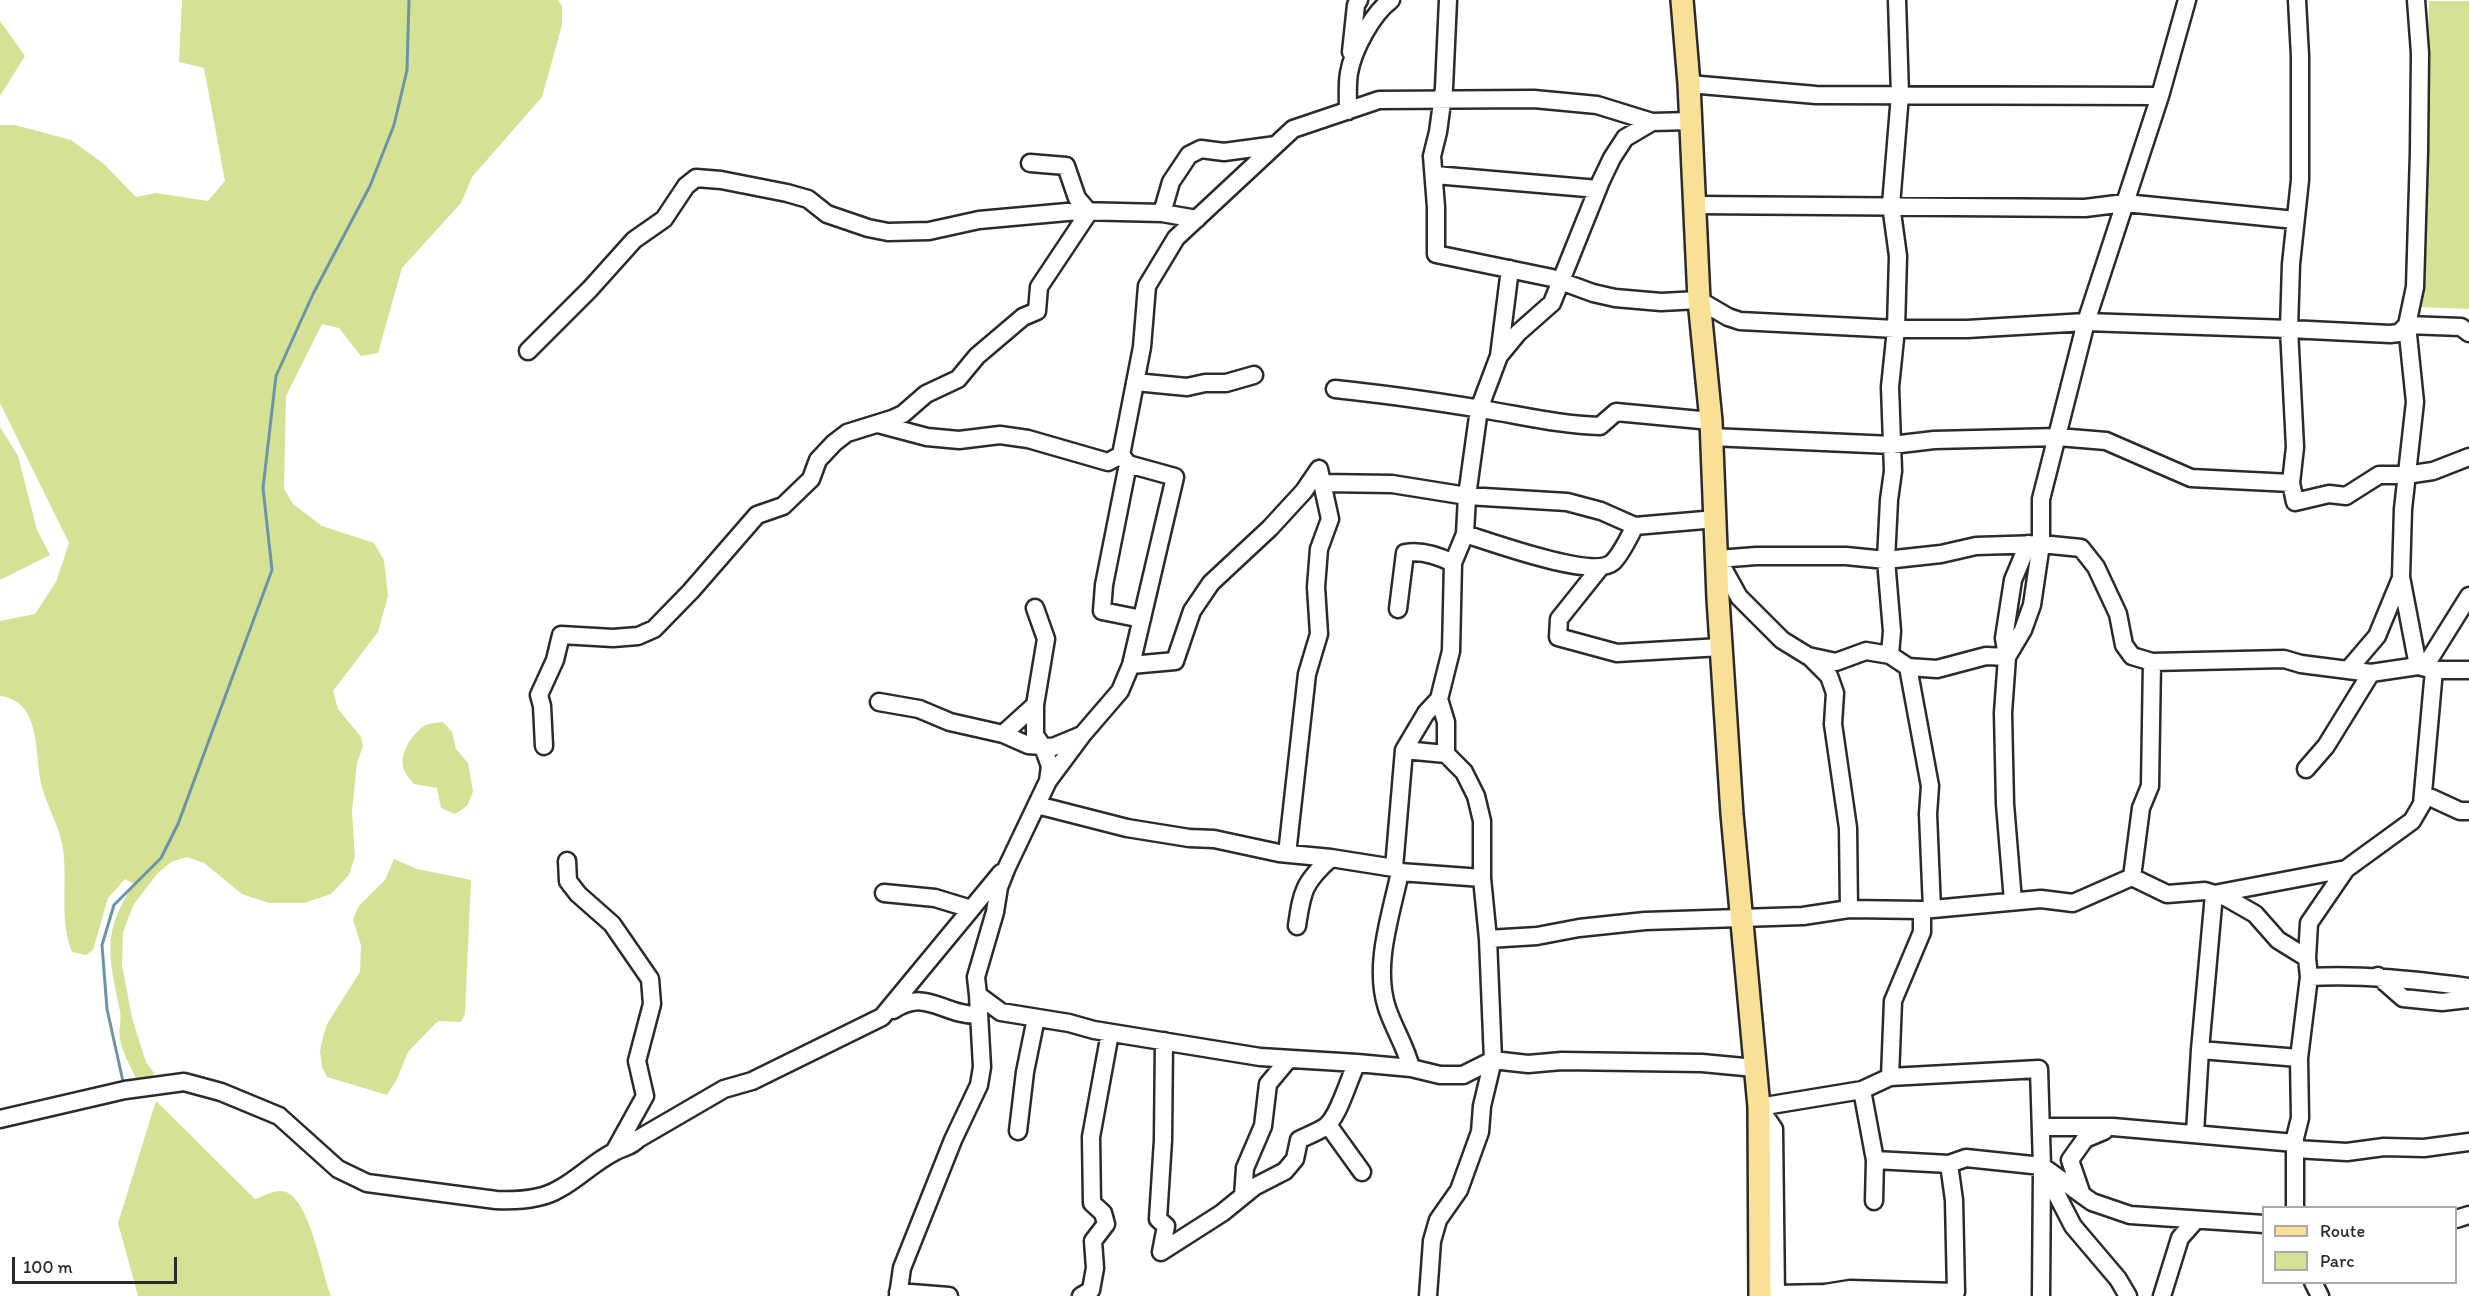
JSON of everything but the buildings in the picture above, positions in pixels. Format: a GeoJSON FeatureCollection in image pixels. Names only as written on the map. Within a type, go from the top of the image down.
{"type":"FeatureCollection","features":[{"type":"Feature","properties":{"kind":"main road"},"geometry":{"type":"LineString","coordinates":[[1682,0],[1689,84],[1699,300],[1711,429],[1721,647],[1732,814],[1759,1107],[1771,1295]]}},
{"type":"Feature","properties":{"kind":"street"},"geometry":{"type":"LineString","coordinates":[[1348,111],[1349,72],[1356,5],[1359,0]]}},
{"type":"Feature","properties":{"kind":"street"},"geometry":{"type":"LineString","coordinates":[[1349,72],[1363,37],[1383,6],[1391,0]]}},
{"type":"Feature","properties":{"kind":"street"},"geometry":{"type":"LineString","coordinates":[[1448,0],[1438,132],[1432,156],[1435,175],[1436,254],[1562,280],[1593,293],[1615,298],[1661,302],[1699,300],[1728,317],[1740,321],[1896,329],[1967,329],[2086,322],[2390,334],[2399,333],[2407,325],[2466,329]]}},
{"type":"Feature","properties":{"kind":"street"},"geometry":{"type":"LineString","coordinates":[[1890,655],[1892,631],[1886,560],[1893,471],[1890,387],[1896,329],[1898,256],[1891,205],[1900,95],[1897,0]]}},
{"type":"Feature","properties":{"kind":"street"},"geometry":{"type":"LineString","coordinates":[[2013,901],[2005,804],[2003,713],[2007,657],[2004,638],[2013,580],[2035,544],[2041,499],[2086,322],[2160,96],[2187,0]]}},
{"type":"Feature","properties":{"kind":"street"},"geometry":{"type":"LineString","coordinates":[[2297,0],[2300,56],[2298,142],[2300,180],[2295,220],[2289,329],[2295,447],[2291,483],[2295,501],[2330,494],[2346,496],[2379,475],[2406,475],[2433,471],[2469,457]]}},
{"type":"Feature","properties":{"kind":"street"},"geometry":{"type":"LineString","coordinates":[[2295,1206],[2295,1146],[2300,1118],[2299,1058],[2309,977],[2307,958],[2309,923],[2346,869],[2412,821],[2422,804],[2426,668],[2401,577],[2406,475],[2415,402],[2407,325],[2415,287],[2420,152],[2420,53],[2416,0]]}},
{"type":"Feature","properties":{"kind":"street"},"geometry":{"type":"LineString","coordinates":[[1689,84],[1816,95],[2160,96]]}},
{"type":"Feature","properties":{"kind":"street"},"geometry":{"type":"LineString","coordinates":[[1142,619],[1102,611],[1104,585],[1142,347],[1148,286],[1176,238],[1293,129],[1379,100],[1534,99],[1597,105],[1652,122],[1691,121]]}},
{"type":"Feature","properties":{"kind":"street"},"geometry":{"type":"LineString","coordinates":[[1499,356],[1518,333],[1552,303],[1612,159],[1626,138],[1652,122]]}},
{"type":"Feature","properties":{"kind":"street"},"geometry":{"type":"LineString","coordinates":[[1162,213],[1171,182],[1189,155],[1201,149],[1224,152],[1276,145]]}},
{"type":"Feature","properties":{"kind":"street"},"geometry":{"type":"LineString","coordinates":[[1030,163],[1066,165],[1077,198],[1089,212]]}},
{"type":"Feature","properties":{"kind":"street"},"geometry":{"type":"LineString","coordinates":[[1435,175],[1598,189]]}},
{"type":"Feature","properties":{"kind":"street"},"geometry":{"type":"LineString","coordinates":[[528,351],[590,289],[634,240],[664,219],[686,186],[696,178],[721,180],[787,193],[808,199],[827,213],[868,228],[888,232],[929,231],[979,220],[1078,211],[1162,213],[1197,219]]}},
{"type":"Feature","properties":{"kind":"street"},"geometry":{"type":"LineString","coordinates":[[1695,205],[2085,208],[2126,203],[2295,220]]}},
{"type":"Feature","properties":{"kind":"street"},"geometry":{"type":"LineString","coordinates":[[544,746],[542,706],[539,695],[555,660],[561,635],[613,638],[638,636],[654,629],[691,591],[757,515],[783,506],[811,479],[818,460],[825,452],[847,434],[892,419],[926,394],[958,380],[977,356],[1023,317],[1037,311],[1039,287],[1089,212]]}},
{"type":"Feature","properties":{"kind":"street"},"geometry":{"type":"LineString","coordinates":[[1411,1068],[1407,1052],[1387,1008],[1382,965],[1397,870],[1404,750],[1426,713],[1439,699],[1451,651],[1454,563],[1466,534],[1467,496],[1479,408],[1499,356],[1510,269]]}},
{"type":"Feature","properties":{"kind":"street"},"geometry":{"type":"LineString","coordinates":[[1135,381],[1187,387],[1205,383],[1226,383],[1254,375]]}},
{"type":"Feature","properties":{"kind":"street"},"geometry":{"type":"LineString","coordinates":[[1335,389],[1392,394],[1546,421],[1590,426],[1599,426],[1616,412],[1711,429],[1892,445],[1934,440],[2058,437],[2106,441],[2191,478],[2291,483]]}},
{"type":"Feature","properties":{"kind":"street"},"geometry":{"type":"LineString","coordinates":[[877,424],[927,437],[959,440],[1000,435],[1028,439],[1108,462],[1124,460],[1175,477],[1131,665],[1120,691],[1083,734],[1048,781],[999,887],[995,912],[976,977],[982,1067],[979,1085],[953,1140],[902,1268],[898,1294],[949,1296]]}},
{"type":"Feature","properties":{"kind":"street"},"geometry":{"type":"LineString","coordinates":[[1131,665],[1175,661],[1192,611],[1211,583],[1270,528],[1305,491],[1319,469],[1330,519],[1319,549],[1316,587],[1319,634],[1307,674],[1287,854]]}},
{"type":"Feature","properties":{"kind":"street"},"geometry":{"type":"LineString","coordinates":[[1322,483],[1392,484],[1467,496],[1567,502],[1600,511],[1635,526],[1716,519]]}},
{"type":"Feature","properties":{"kind":"street"},"geometry":{"type":"LineString","coordinates":[[1635,526],[1613,562],[1599,569],[1558,619],[1558,638],[1617,652],[1721,647]]}},
{"type":"Feature","properties":{"kind":"street"},"geometry":{"type":"LineString","coordinates":[[1466,534],[1546,559],[1599,569]]}},
{"type":"Feature","properties":{"kind":"street"},"geometry":{"type":"LineString","coordinates":[[1849,909],[1848,828],[1833,724],[1835,693],[1829,676],[1808,656],[1782,640],[1739,597],[1718,559],[1756,555],[1846,556],[1886,560],[1941,554],[1976,546],[2035,544],[2080,548],[2096,567],[2118,614],[2124,645],[2132,656],[2152,662],[2284,659],[2301,664],[2370,673],[2426,668],[2469,670]]}},
{"type":"Feature","properties":{"kind":"street"},"geometry":{"type":"LineString","coordinates":[[1398,609],[1405,553],[1412,551],[1440,556],[1454,563]]}},
{"type":"Feature","properties":{"kind":"street"},"geometry":{"type":"LineString","coordinates":[[2348,669],[2377,636],[2401,577]]}},
{"type":"Feature","properties":{"kind":"street"},"geometry":{"type":"LineString","coordinates":[[2426,668],[2469,596]]}},
{"type":"Feature","properties":{"kind":"street"},"geometry":{"type":"LineString","coordinates":[[1035,608],[1046,639],[1035,705],[1035,735],[1043,747],[1050,766],[1048,781]]}},
{"type":"Feature","properties":{"kind":"street"},"geometry":{"type":"LineString","coordinates":[[1808,656],[1836,662],[1866,651],[1890,655],[1908,667],[1937,669],[1986,656],[2007,657]]}},
{"type":"Feature","properties":{"kind":"street"},"geometry":{"type":"LineString","coordinates":[[2132,878],[2142,808],[2150,786],[2152,662]]}},
{"type":"Feature","properties":{"kind":"street"},"geometry":{"type":"LineString","coordinates":[[1890,1077],[1893,1001],[1922,932],[1927,909],[1930,786],[1908,667]]}},
{"type":"Feature","properties":{"kind":"street"},"geometry":{"type":"LineString","coordinates":[[2306,769],[2326,746],[2370,673]]}},
{"type":"Feature","properties":{"kind":"street"},"geometry":{"type":"LineString","coordinates":[[1439,699],[1446,723],[1446,754]]}},
{"type":"Feature","properties":{"kind":"street"},"geometry":{"type":"LineString","coordinates":[[879,702],[919,709],[950,722],[1003,734],[1028,745],[1053,747],[1083,734]]}},
{"type":"Feature","properties":{"kind":"street"},"geometry":{"type":"LineString","coordinates":[[1003,734],[1035,705]]}},
{"type":"Feature","properties":{"kind":"street"},"geometry":{"type":"LineString","coordinates":[[1404,750],[1446,754],[1464,772],[1476,796],[1482,821],[1482,878],[1488,939],[1493,1060],[1482,1106],[1480,1132],[1459,1190],[1438,1220],[1432,1241],[1428,1296]]}},
{"type":"Feature","properties":{"kind":"street"},"geometry":{"type":"LineString","coordinates":[[2423,794],[2460,811],[2469,811]]}},
{"type":"Feature","properties":{"kind":"street"},"geometry":{"type":"LineString","coordinates":[[1037,805],[1127,828],[1189,838],[1214,839],[1287,854],[1331,858],[1397,870],[1482,878]]}},
{"type":"Feature","properties":{"kind":"street"},"geometry":{"type":"LineString","coordinates":[[1297,926],[1305,886],[1315,872],[1331,858]]}},
{"type":"Feature","properties":{"kind":"street"},"geometry":{"type":"LineString","coordinates":[[567,861],[568,881],[578,894],[612,924],[651,979],[652,1004],[637,1061],[645,1096],[614,1152]]}},
{"type":"Feature","properties":{"kind":"street"},"geometry":{"type":"LineString","coordinates":[[882,1017],[1007,867]]}},
{"type":"Feature","properties":{"kind":"street"},"geometry":{"type":"LineString","coordinates":[[2214,894],[2346,869]]}},
{"type":"Feature","properties":{"kind":"street"},"geometry":{"type":"LineString","coordinates":[[1488,939],[1537,936],[1579,928],[1645,921],[1803,916],[1849,909],[1927,909],[2041,899],[2073,903],[2132,878],[2167,894],[2205,891],[2227,898],[2255,914],[2278,940],[2307,958]]}},
{"type":"Feature","properties":{"kind":"street"},"geometry":{"type":"LineString","coordinates":[[884,893],[934,898],[971,909]]}},
{"type":"Feature","properties":{"kind":"street"},"geometry":{"type":"LineString","coordinates":[[2195,1133],[2214,894]]}},
{"type":"Feature","properties":{"kind":"street"},"geometry":{"type":"LineString","coordinates":[[2309,977],[2378,976],[2469,987]]}},
{"type":"Feature","properties":{"kind":"street"},"geometry":{"type":"LineString","coordinates":[[2378,976],[2403,998],[2442,1002],[2469,999]]}},
{"type":"Feature","properties":{"kind":"street"},"geometry":{"type":"LineString","coordinates":[[978,995],[1001,1012],[1069,1023],[1110,1033],[1288,1060],[1411,1068],[1440,1075],[1463,1075],[1493,1060],[1528,1064],[1562,1061],[1702,1063],[1755,1068]]}},
{"type":"Feature","properties":{"kind":"street"},"geometry":{"type":"LineString","coordinates":[[0,1119],[125,1090],[184,1082],[221,1092],[279,1116],[338,1169],[367,1183],[513,1201],[544,1196],[559,1190],[614,1152],[632,1145],[638,1139],[724,1089],[752,1080],[882,1017],[906,1002],[920,1000],[962,1015],[978,1015]]}},
{"type":"Feature","properties":{"kind":"street"},"geometry":{"type":"LineString","coordinates":[[1018,1131],[1025,1072],[1036,1018]]}},
{"type":"Feature","properties":{"kind":"street"},"geometry":{"type":"LineString","coordinates":[[1081,1296],[1091,1290],[1095,1268],[1093,1241],[1106,1224],[1104,1212],[1092,1203],[1091,1137],[1110,1033]]}},
{"type":"Feature","properties":{"kind":"street"},"geometry":{"type":"LineString","coordinates":[[1164,1041],[1163,1140],[1158,1219],[1166,1226],[1161,1252],[1222,1213],[1254,1187],[1285,1171],[1295,1159],[1299,1140],[1325,1126],[1336,1115],[1345,1087],[1357,1063]]}},
{"type":"Feature","properties":{"kind":"street"},"geometry":{"type":"LineString","coordinates":[[2200,1050],[2299,1058]]}},
{"type":"Feature","properties":{"kind":"street"},"geometry":{"type":"LineString","coordinates":[[1243,1196],[1245,1168],[1263,1126],[1268,1084],[1288,1060]]}},
{"type":"Feature","properties":{"kind":"street"},"geometry":{"type":"LineString","coordinates":[[1759,1107],[1862,1090],[1890,1077],[2039,1069],[2042,1166],[2041,1296]]}},
{"type":"Feature","properties":{"kind":"street"},"geometry":{"type":"LineString","coordinates":[[1862,1090],[1875,1160],[1874,1201]]}},
{"type":"Feature","properties":{"kind":"street"},"geometry":{"type":"LineString","coordinates":[[1325,1126],[1331,1129],[1362,1172]]}},
{"type":"Feature","properties":{"kind":"street"},"geometry":{"type":"LineString","coordinates":[[2041,1127],[2113,1127],[2195,1133],[2347,1152],[2384,1147],[2424,1148],[2469,1142]]}},
{"type":"Feature","properties":{"kind":"street"},"geometry":{"type":"LineString","coordinates":[[2082,1195],[2070,1160],[2085,1139],[2113,1127]]}},
{"type":"Feature","properties":{"kind":"street"},"geometry":{"type":"LineString","coordinates":[[1875,1160],[1949,1164],[1966,1158],[2042,1166],[2092,1202],[2130,1215],[2262,1224]]}},
{"type":"Feature","properties":{"kind":"street"},"geometry":{"type":"LineString","coordinates":[[1771,1295],[1825,1293],[1850,1289],[1956,1292],[1954,1200],[1949,1164]]}},
{"type":"Feature","properties":{"kind":"street"},"geometry":{"type":"LineString","coordinates":[[2042,1166],[2073,1226],[2118,1279],[2128,1296]]}},
{"type":"Feature","properties":{"kind":"street"},"geometry":{"type":"LineString","coordinates":[[2170,1218],[2180,1238]]}},
{"type":"Feature","properties":{"kind":"street"},"geometry":{"type":"LineString","coordinates":[[2162,1296],[2180,1238],[2196,1220]]}},
{"type":"Feature","properties":{"kind":"green space"},"geometry":{"type":"Polygon","coordinates":[[[182,0],[558,0],[562,6],[562,25],[542,97],[472,177],[461,203],[402,268],[378,353],[361,356],[339,328],[322,324],[286,396],[284,489],[293,504],[322,526],[374,543],[384,560],[388,596],[378,632],[333,691],[338,709],[361,737],[363,746],[357,763],[352,811],[355,856],[349,875],[331,894],[304,903],[269,903],[242,894],[204,863],[187,857],[171,862],[157,874],[134,904],[123,932],[122,965],[132,1018],[146,1062],[154,1073],[150,1081],[138,1082],[121,1044],[120,1015],[110,945],[116,917],[134,884],[125,879],[108,898],[93,950],[86,955],[72,952],[66,925],[62,843],[42,787],[34,732],[24,708],[14,700],[0,696],[0,621],[35,614],[56,582],[69,543],[0,403],[0,125],[15,125],[71,140],[104,164],[136,197],[156,193],[208,201],[225,181],[204,68],[179,62],[182,0]]]}},
{"type":"Feature","properties":{"kind":"green space"},"geometry":{"type":"Polygon","coordinates":[[[2429,1],[2469,1],[2469,309],[2420,307],[2429,1]]]}},
{"type":"Feature","properties":{"kind":"green space"},"geometry":{"type":"Polygon","coordinates":[[[0,21],[25,56],[0,96],[0,21]]]}},
{"type":"Feature","properties":{"kind":"green space"},"geometry":{"type":"Polygon","coordinates":[[[0,427],[18,456],[37,530],[50,555],[0,580],[0,427]]]}},
{"type":"Feature","properties":{"kind":"green space"},"geometry":{"type":"Polygon","coordinates":[[[443,722],[452,732],[456,749],[468,763],[473,792],[467,806],[455,814],[441,808],[437,788],[414,784],[403,766],[404,753],[414,735],[426,725],[443,722]]]}},
{"type":"Feature","properties":{"kind":"green space"},"geometry":{"type":"Polygon","coordinates":[[[394,859],[417,869],[471,880],[465,1014],[461,1022],[439,1021],[408,1052],[397,1079],[387,1095],[327,1077],[322,1067],[320,1051],[327,1024],[360,972],[361,945],[353,920],[358,907],[385,880],[394,859]]]}},
{"type":"Feature","properties":{"kind":"green space"},"geometry":{"type":"Polygon","coordinates":[[[156,1101],[255,1199],[278,1191],[286,1192],[294,1198],[308,1223],[331,1296],[138,1296],[118,1223],[156,1101]]]}},
{"type":"Feature","properties":{"kind":"waterway"},"geometry":{"type":"LineString","coordinates":[[124,1086],[107,1009],[102,945],[114,905],[161,858],[178,824],[272,570],[263,488],[276,376],[313,294],[370,186],[394,125],[407,70],[409,0]]}}]}
